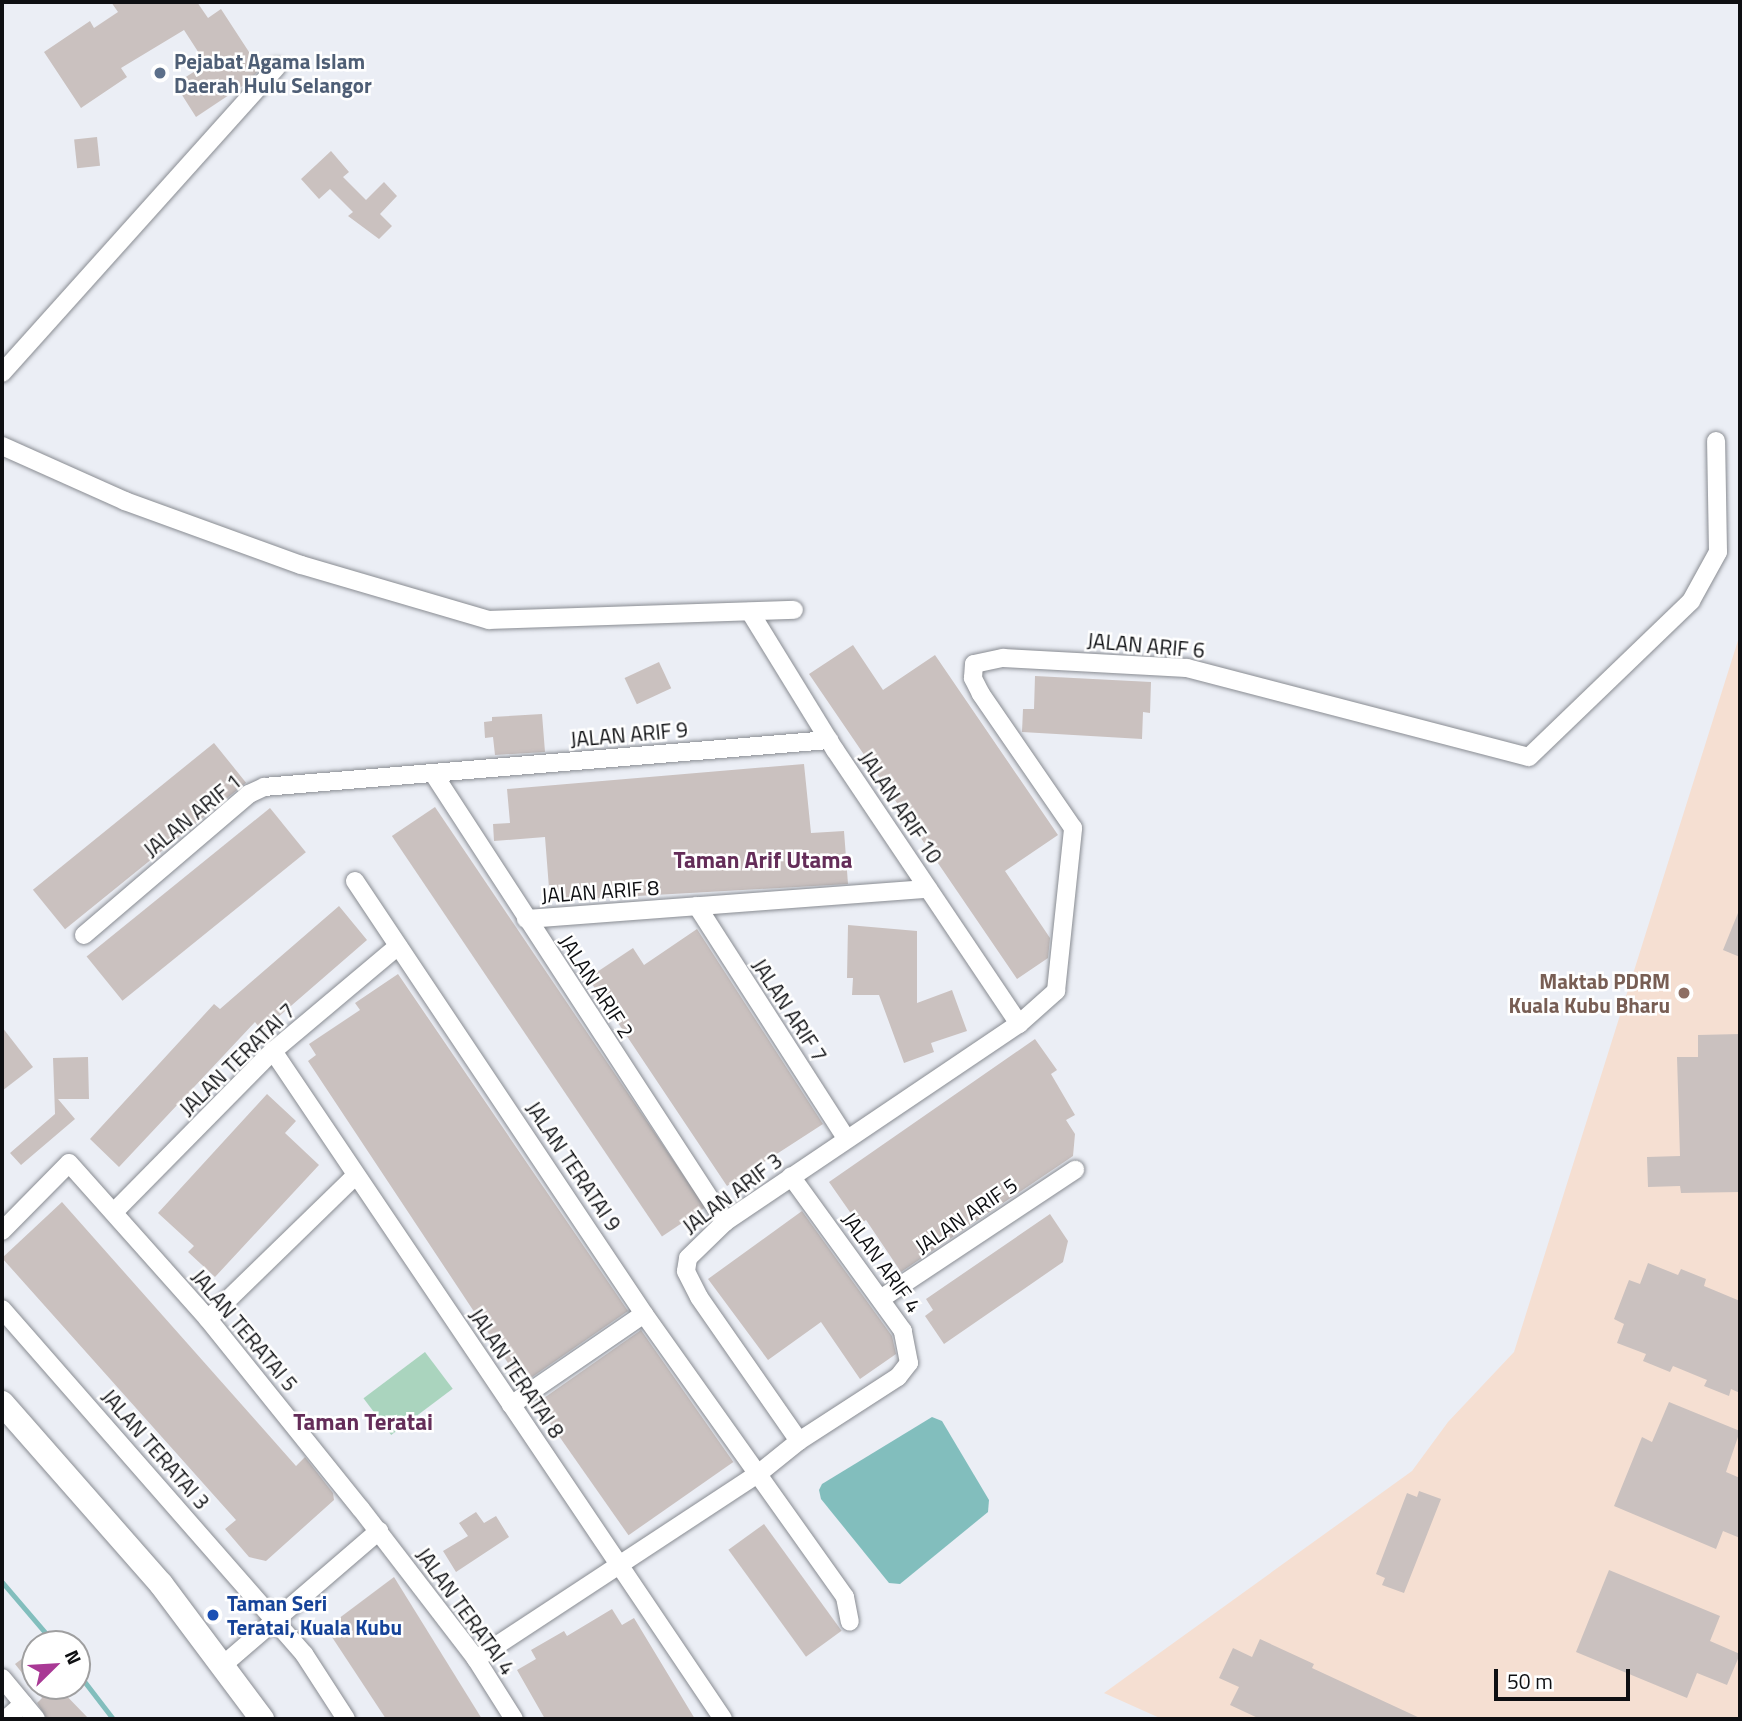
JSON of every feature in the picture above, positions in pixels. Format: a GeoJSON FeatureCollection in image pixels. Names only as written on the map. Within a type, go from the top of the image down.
{"type":"FeatureCollection","features":[{"type":"Feature","properties":{"kind":"main road"},"geometry":{"type":"LineString","coordinates":[[2,1402],[161,1584],[262,1719]]}},
{"type":"Feature","properties":{"kind":"street"},"geometry":{"type":"LineString","coordinates":[[2,373],[277,67]]}},
{"type":"Feature","properties":{"kind":"street","name":"JALAN ARIF 6"},"geometry":{"type":"LineString","coordinates":[[846,1138],[1018,1024],[1056,991],[1070,890],[1073,828],[981,694],[973,678],[974,664],[1003,658],[1187,668],[1529,757],[1691,601],[1718,552],[1716,441]]}},
{"type":"Feature","properties":{"kind":"street"},"geometry":{"type":"LineString","coordinates":[[2,446],[125,501],[276,556],[489,620],[794,610]]}},
{"type":"Feature","properties":{"kind":"street","name":"JALAN ARIF 10"},"geometry":{"type":"LineString","coordinates":[[750,612],[829,740],[1018,1024]]}},
{"type":"Feature","properties":{"kind":"street","name":"JALAN ARIF 9"},"geometry":{"type":"LineString","coordinates":[[433,773],[829,740]]}},
{"type":"Feature","properties":{"kind":"street","name":"JALAN ARIF 2"},"geometry":{"type":"LineString","coordinates":[[433,773],[725,1222]]}},
{"type":"Feature","properties":{"kind":"street","name":"JALAN ARIF 1"},"geometry":{"type":"LineString","coordinates":[[84,935],[249,794],[264,787],[433,773]]}},
{"type":"Feature","properties":{"kind":"street","name":"JALAN TERATAI 9"},"geometry":{"type":"LineString","coordinates":[[355,881],[644,1314],[845,1597],[850,1622]]}},
{"type":"Feature","properties":{"kind":"street","name":"JALAN ARIF 8"},"geometry":{"type":"LineString","coordinates":[[526,919],[928,889]]}},
{"type":"Feature","properties":{"kind":"street","name":"JALAN ARIF 7"},"geometry":{"type":"LineString","coordinates":[[697,906],[846,1138]]}},
{"type":"Feature","properties":{"kind":"street","name":"JALAN TERATAI 7"},"geometry":{"type":"LineString","coordinates":[[114,1213],[273,1051],[398,946]]}},
{"type":"Feature","properties":{"kind":"street","name":"JALAN TERATAI 8"},"geometry":{"type":"LineString","coordinates":[[273,1051],[723,1719]]}},
{"type":"Feature","properties":{"kind":"street","name":"JALAN ARIF 3"},"geometry":{"type":"LineString","coordinates":[[799,1441],[686,1271],[696,1245],[846,1138]]}},
{"type":"Feature","properties":{"kind":"street","name":"JALAN TERATAI 5"},"geometry":{"type":"LineString","coordinates":[[2,1231],[69,1163],[208,1319],[379,1531]]}},
{"type":"Feature","properties":{"kind":"street","name":"JALAN ARIF 5"},"geometry":{"type":"LineString","coordinates":[[882,1298],[1075,1170]]}},
{"type":"Feature","properties":{"kind":"street"},"geometry":{"type":"LineString","coordinates":[[208,1319],[356,1175]]}},
{"type":"Feature","properties":{"kind":"street","name":"JALAN ARIF 4"},"geometry":{"type":"LineString","coordinates":[[476,1659],[758,1474],[799,1441],[898,1377],[909,1363],[903,1332],[882,1298],[791,1176]]}},
{"type":"Feature","properties":{"kind":"street","name":"JALAN TERATAI 3"},"geometry":{"type":"LineString","coordinates":[[2,1308],[304,1654],[346,1719]]}},
{"type":"Feature","properties":{"kind":"street"},"geometry":{"type":"LineString","coordinates":[[511,1405],[644,1314]]}},
{"type":"Feature","properties":{"kind":"street"},"geometry":{"type":"LineString","coordinates":[[223,1665],[379,1531]]}},
{"type":"Feature","properties":{"kind":"street","name":"JALAN TERATAI 4"},"geometry":{"type":"LineString","coordinates":[[379,1531],[476,1659],[514,1719]]}},
{"type":"Feature","properties":{"kind":"street"},"geometry":{"type":"LineString","coordinates":[[2,1678],[36,1719]]}},
{"type":"Feature","properties":{"kind":"street"},"geometry":{"type":"LineString","coordinates":[[6,1719],[23,1704]]}},
{"type":"Feature","properties":{"kind":"shaded area","name":"Maktab PDRM Kuala Kubu Bharu"},"geometry":{"type":"Polygon","coordinates":[[[1740,634],[1740,1719],[1162,1719],[1104,1693],[1412,1471],[1448,1422],[1514,1352],[1740,634]]]}},
{"type":"Feature","properties":{"kind":"green space"},"geometry":{"type":"Polygon","coordinates":[[[425,1352],[453,1389],[391,1435],[364,1398],[425,1352]]]}},
{"type":"Feature","properties":{"kind":"water"},"geometry":{"type":"Polygon","coordinates":[[[932,1417],[942,1421],[989,1500],[988,1512],[900,1584],[889,1583],[821,1499],[819,1490],[822,1484],[932,1417]]]}},
{"type":"Feature","properties":{"kind":"building"},"geometry":{"type":"Polygon","coordinates":[[[111,2],[197,2],[208,18],[221,9],[260,69],[247,83],[196,117],[175,84],[206,64],[184,30],[121,68],[127,77],[81,108],[44,52],[90,21],[94,28],[118,12],[111,2]]]}},
{"type":"Feature","properties":{"kind":"building"},"geometry":{"type":"Polygon","coordinates":[[[97,137],[100,166],[77,168],[74,139],[97,137]]]}},
{"type":"Feature","properties":{"kind":"building"},"geometry":{"type":"Polygon","coordinates":[[[331,151],[349,172],[343,177],[366,200],[384,182],[397,196],[380,214],[392,226],[379,239],[348,216],[353,212],[330,189],[319,199],[301,179],[331,151]]]}},
{"type":"Feature","properties":{"kind":"building"},"geometry":{"type":"Polygon","coordinates":[[[853,645],[883,690],[935,655],[1058,835],[1005,871],[1050,938],[1048,958],[1017,979],[809,674],[853,645]]]}},
{"type":"Feature","properties":{"kind":"building"},"geometry":{"type":"Polygon","coordinates":[[[659,662],[671,688],[637,704],[625,678],[659,662]]]}},
{"type":"Feature","properties":{"kind":"building"},"geometry":{"type":"Polygon","coordinates":[[[1035,676],[1151,682],[1150,713],[1143,712],[1142,739],[1022,732],[1023,709],[1034,709],[1035,676]]]}},
{"type":"Feature","properties":{"kind":"building"},"geometry":{"type":"Polygon","coordinates":[[[542,714],[545,752],[495,755],[493,737],[485,738],[484,722],[492,721],[492,717],[542,714]]]}},
{"type":"Feature","properties":{"kind":"building"},"geometry":{"type":"Polygon","coordinates":[[[214,743],[246,783],[65,929],[33,890],[214,743]]]}},
{"type":"Feature","properties":{"kind":"building"},"geometry":{"type":"Polygon","coordinates":[[[804,764],[811,833],[844,831],[848,884],[550,901],[545,837],[494,841],[493,824],[510,823],[507,789],[804,764]]]}},
{"type":"Feature","properties":{"kind":"building"},"geometry":{"type":"Polygon","coordinates":[[[435,807],[705,1207],[662,1237],[392,836],[435,807]]]}},
{"type":"Feature","properties":{"kind":"building"},"geometry":{"type":"Polygon","coordinates":[[[270,808],[306,852],[122,1001],[87,957],[270,808]]]}},
{"type":"Feature","properties":{"kind":"building"},"geometry":{"type":"Polygon","coordinates":[[[339,906],[367,940],[262,1031],[255,1022],[119,1167],[90,1139],[214,1004],[220,1009],[339,906]]]}},
{"type":"Feature","properties":{"kind":"building"},"geometry":{"type":"Polygon","coordinates":[[[1740,908],[1740,957],[1723,950],[1740,908]]]}},
{"type":"Feature","properties":{"kind":"building"},"geometry":{"type":"Polygon","coordinates":[[[848,925],[917,931],[917,1003],[952,990],[967,1031],[931,1043],[934,1052],[904,1063],[879,995],[852,995],[853,978],[847,978],[848,925]]]}},
{"type":"Feature","properties":{"kind":"building"},"geometry":{"type":"Polygon","coordinates":[[[697,929],[823,1124],[727,1186],[588,978],[633,948],[644,965],[697,929]]]}},
{"type":"Feature","properties":{"kind":"building"},"geometry":{"type":"Polygon","coordinates":[[[398,974],[628,1311],[522,1384],[308,1061],[316,1055],[309,1044],[360,1010],[355,1003],[398,974]]]}},
{"type":"Feature","properties":{"kind":"building"},"geometry":{"type":"Polygon","coordinates":[[[2,1027],[33,1067],[2,1091],[2,1027]]]}},
{"type":"Feature","properties":{"kind":"building"},"geometry":{"type":"Polygon","coordinates":[[[1740,1034],[1740,1192],[1681,1193],[1680,1186],[1648,1187],[1647,1157],[1680,1156],[1677,1057],[1698,1057],[1698,1035],[1740,1034]]]}},
{"type":"Feature","properties":{"kind":"building"},"geometry":{"type":"Polygon","coordinates":[[[1035,1039],[1057,1070],[1051,1074],[1075,1115],[1066,1120],[1075,1134],[1073,1156],[901,1272],[866,1220],[859,1225],[829,1182],[1035,1039]]]}},
{"type":"Feature","properties":{"kind":"building"},"geometry":{"type":"Polygon","coordinates":[[[88,1057],[89,1099],[58,1099],[75,1119],[21,1165],[10,1153],[55,1114],[53,1058],[88,1057]]]}},
{"type":"Feature","properties":{"kind":"building"},"geometry":{"type":"Polygon","coordinates":[[[267,1094],[296,1121],[285,1133],[319,1165],[215,1277],[188,1252],[194,1246],[158,1213],[267,1094]]]}},
{"type":"Feature","properties":{"kind":"building"},"geometry":{"type":"Polygon","coordinates":[[[62,1202],[296,1466],[305,1457],[333,1493],[334,1500],[266,1561],[249,1557],[225,1529],[236,1520],[2,1258],[62,1202]]]}},
{"type":"Feature","properties":{"kind":"building"},"geometry":{"type":"Polygon","coordinates":[[[802,1211],[892,1336],[896,1354],[860,1379],[821,1322],[768,1360],[708,1279],[802,1211]]]}},
{"type":"Feature","properties":{"kind":"building"},"geometry":{"type":"Polygon","coordinates":[[[1050,1214],[1068,1241],[1063,1262],[944,1344],[925,1316],[933,1310],[926,1299],[1050,1214]]]}},
{"type":"Feature","properties":{"kind":"building"},"geometry":{"type":"Polygon","coordinates":[[[1648,1263],[1678,1275],[1681,1269],[1706,1279],[1704,1286],[1740,1301],[1740,1393],[1731,1389],[1729,1396],[1704,1386],[1707,1380],[1673,1366],[1670,1372],[1643,1361],[1646,1354],[1617,1343],[1624,1324],[1614,1319],[1629,1280],[1640,1284],[1648,1263]]]}},
{"type":"Feature","properties":{"kind":"building"},"geometry":{"type":"Polygon","coordinates":[[[641,1330],[733,1462],[628,1535],[536,1403],[641,1330]]]}},
{"type":"Feature","properties":{"kind":"building"},"geometry":{"type":"Polygon","coordinates":[[[1669,1402],[1740,1431],[1726,1472],[1740,1478],[1740,1538],[1723,1531],[1716,1549],[1614,1506],[1642,1437],[1652,1442],[1669,1402]]]}},
{"type":"Feature","properties":{"kind":"building"},"geometry":{"type":"Polygon","coordinates":[[[1419,1491],[1441,1499],[1404,1593],[1382,1585],[1385,1578],[1376,1574],[1407,1493],[1417,1497],[1419,1491]]]}},
{"type":"Feature","properties":{"kind":"building"},"geometry":{"type":"Polygon","coordinates":[[[476,1512],[484,1523],[496,1516],[509,1537],[456,1572],[443,1551],[468,1536],[459,1523],[476,1512]]]}},
{"type":"Feature","properties":{"kind":"building"},"geometry":{"type":"Polygon","coordinates":[[[764,1524],[842,1631],[806,1657],[728,1550],[764,1524]]]}},
{"type":"Feature","properties":{"kind":"building"},"geometry":{"type":"Polygon","coordinates":[[[1609,1570],[1720,1616],[1710,1641],[1740,1654],[1727,1685],[1697,1673],[1687,1698],[1576,1652],[1609,1570]]]}},
{"type":"Feature","properties":{"kind":"building"},"geometry":{"type":"Polygon","coordinates":[[[394,1577],[482,1719],[386,1719],[326,1628],[394,1577]]]}},
{"type":"Feature","properties":{"kind":"building"},"geometry":{"type":"Polygon","coordinates":[[[612,1609],[622,1625],[634,1618],[695,1719],[545,1719],[517,1670],[536,1659],[531,1650],[564,1631],[567,1636],[612,1609]]]}},
{"type":"Feature","properties":{"kind":"building"},"geometry":{"type":"Polygon","coordinates":[[[1260,1639],[1314,1664],[1312,1668],[1422,1719],[1260,1719],[1230,1705],[1239,1687],[1219,1678],[1233,1648],[1252,1657],[1260,1639]]]}},
{"type":"Feature","properties":{"kind":"building"},"geometry":{"type":"Polygon","coordinates":[[[21,1660],[21,1672],[15,1664],[21,1660]]]}},
{"type":"Feature","properties":{"kind":"building"},"geometry":{"type":"Polygon","coordinates":[[[40,1700],[71,1700],[89,1719],[47,1719],[37,1703],[40,1700]]]}},
{"type":"Feature","properties":{"kind":"waterway"},"geometry":{"type":"LineString","coordinates":[[2,1582],[43,1630]]}},
{"type":"Feature","properties":{"kind":"waterway"},"geometry":{"type":"LineString","coordinates":[[91,1690],[113,1719]]}},
{"type":"Feature","properties":{"kind":"place","name":"Pejabat Agama Islam Daerah Hulu Selangor"},"geometry":{"type":"Point","coordinates":[160,73]}},
{"type":"Feature","properties":{"kind":"place","name":"Maktab PDRM Kuala Kubu Bharu"},"geometry":{"type":"Point","coordinates":[1684,993]}},
{"type":"Feature","properties":{"kind":"place","name":"Taman Seri Teratai, Kuala Kubu"},"geometry":{"type":"Point","coordinates":[213,1615]}},
{"type":"Feature","properties":{"kind":"district","name":"Taman Arif Utama"},"geometry":{"type":"Point","coordinates":[763,860]}},
{"type":"Feature","properties":{"kind":"district","name":"Taman Teratai"},"geometry":{"type":"Point","coordinates":[363,1422]}}]}
